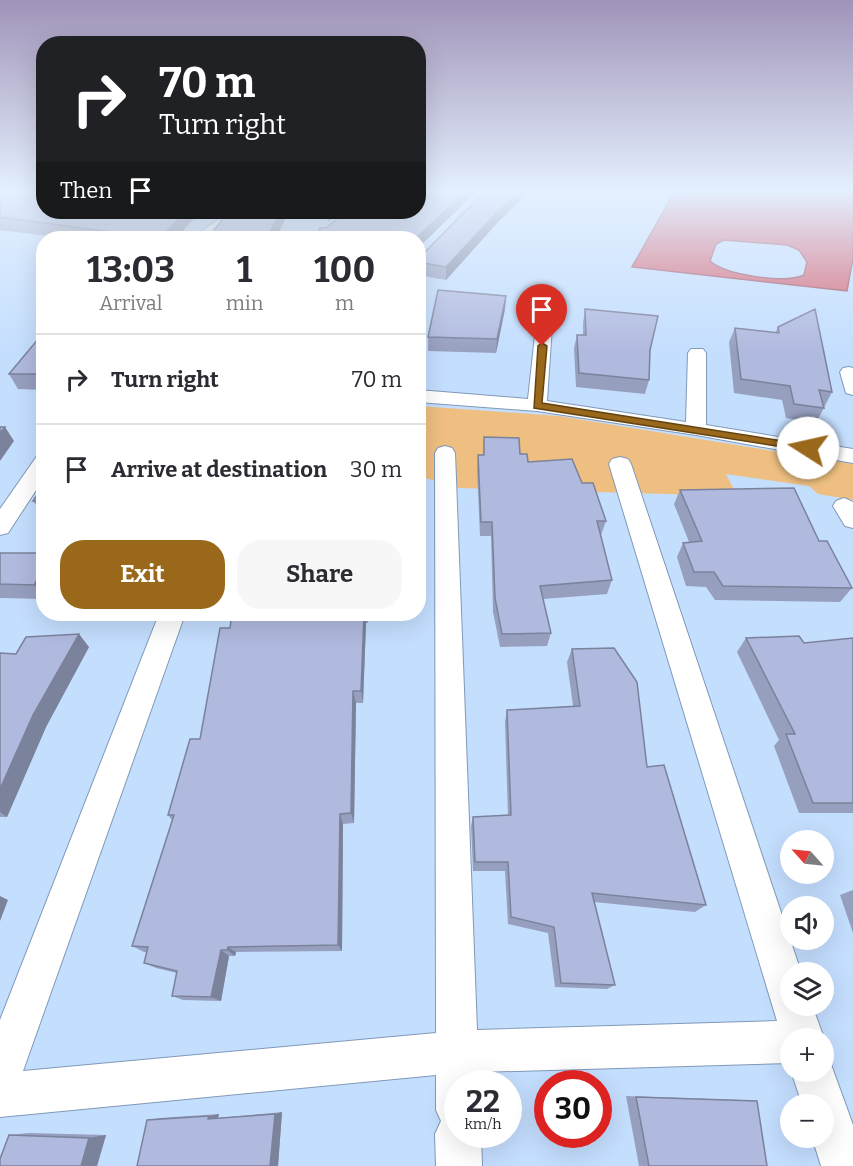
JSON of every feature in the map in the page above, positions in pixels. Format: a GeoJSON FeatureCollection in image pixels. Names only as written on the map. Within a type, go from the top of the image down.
{"type":"FeatureCollection","features":[{"type":"Feature","properties":{"kind":"street"},"geometry":{"type":"LineString","coordinates":[[537,405],[544,326]]}},
{"type":"Feature","properties":{"kind":"street"},"geometry":{"type":"LineString","coordinates":[[696,429],[697,353]]}},
{"type":"Feature","properties":{"kind":"street"},"geometry":{"type":"LineString","coordinates":[[426,397],[537,405],[853,456]]}},
{"type":"Feature","properties":{"kind":"street"},"geometry":{"type":"LineString","coordinates":[[445,453],[457,1070]]}},
{"type":"Feature","properties":{"kind":"street"},"geometry":{"type":"LineString","coordinates":[[620,464],[780,968]]}},
{"type":"Feature","properties":{"kind":"street"},"geometry":{"type":"LineString","coordinates":[[0,527],[36,473]]}},
{"type":"Feature","properties":{"kind":"street"},"geometry":{"type":"LineString","coordinates":[[0,1075],[169,621]]}},
{"type":"Feature","properties":{"kind":"street"},"geometry":{"type":"LineString","coordinates":[[0,1095],[456,1052],[780,1042]]}},
{"type":"Feature","properties":{"kind":"street"},"geometry":{"type":"LineString","coordinates":[[817,1082],[844,1166]]}},
{"type":"Feature","properties":{"kind":"street"},"geometry":{"type":"LineString","coordinates":[[458,1148],[459,1166]]}},
{"type":"Feature","properties":{"kind":"shaded area"},"geometry":{"type":"Polygon","coordinates":[[[644,245],[716,245],[710,261],[718,266],[756,277],[795,278],[804,275],[807,262],[799,250],[788,245],[853,245],[847,291],[632,267],[644,245]]]}},
{"type":"Feature","properties":{"kind":"shaded area"},"geometry":{"type":"Polygon","coordinates":[[[426,406],[559,416],[853,464],[853,500],[818,494],[809,486],[726,474],[737,496],[459,488],[426,478],[426,406]]]}},
{"type":"Feature","properties":{"kind":"building"},"geometry":{"type":"Polygon","coordinates":[[[431,245],[466,245],[446,267],[426,263],[426,251],[431,245]]]}},
{"type":"Feature","properties":{"kind":"building"},"geometry":{"type":"Polygon","coordinates":[[[438,290],[506,296],[497,339],[428,337],[438,290]]]}},
{"type":"Feature","properties":{"kind":"building"},"geometry":{"type":"Polygon","coordinates":[[[585,309],[658,316],[650,350],[649,380],[579,373],[577,335],[586,335],[585,309]]]}},
{"type":"Feature","properties":{"kind":"building"},"geometry":{"type":"Polygon","coordinates":[[[815,309],[832,392],[819,390],[824,408],[794,404],[790,386],[741,379],[735,328],[779,333],[778,327],[815,309]]]}},
{"type":"Feature","properties":{"kind":"building"},"geometry":{"type":"Polygon","coordinates":[[[36,342],[36,374],[9,374],[36,342]]]}},
{"type":"Feature","properties":{"kind":"building"},"geometry":{"type":"Polygon","coordinates":[[[484,437],[519,438],[520,454],[527,454],[528,462],[572,459],[582,483],[593,483],[606,521],[597,521],[612,580],[540,586],[551,633],[502,634],[495,598],[492,522],[481,522],[478,455],[484,455],[484,437]]]}},
{"type":"Feature","properties":{"kind":"building"},"geometry":{"type":"Polygon","coordinates":[[[794,488],[819,541],[827,541],[852,588],[723,586],[714,572],[694,572],[683,543],[702,541],[680,490],[794,488]]]}},
{"type":"Feature","properties":{"kind":"building"},"geometry":{"type":"Polygon","coordinates":[[[0,553],[36,553],[34,585],[0,584],[0,553]]]}},
{"type":"Feature","properties":{"kind":"building"},"geometry":{"type":"Polygon","coordinates":[[[231,621],[364,621],[361,691],[353,691],[351,813],[340,814],[338,945],[228,947],[227,950],[221,950],[211,997],[172,996],[177,971],[144,963],[148,947],[132,946],[174,815],[168,815],[190,739],[200,739],[220,628],[230,628],[231,621]]]}},
{"type":"Feature","properties":{"kind":"building"},"geometry":{"type":"Polygon","coordinates":[[[79,634],[33,715],[0,789],[0,653],[16,654],[26,637],[79,634]]]}},
{"type":"Feature","properties":{"kind":"building"},"geometry":{"type":"Polygon","coordinates":[[[799,636],[804,643],[853,638],[853,803],[813,803],[786,734],[795,734],[746,638],[799,636]]]}},
{"type":"Feature","properties":{"kind":"building"},"geometry":{"type":"Polygon","coordinates":[[[614,648],[637,682],[647,767],[664,765],[706,905],[592,893],[615,985],[561,983],[554,927],[511,917],[508,862],[475,862],[473,817],[511,815],[507,710],[580,706],[572,649],[614,648]]]}},
{"type":"Feature","properties":{"kind":"building"},"geometry":{"type":"Polygon","coordinates":[[[636,1097],[757,1101],[767,1166],[649,1166],[636,1097]]]}},
{"type":"Feature","properties":{"kind":"building"},"geometry":{"type":"Polygon","coordinates":[[[275,1114],[270,1166],[137,1166],[147,1120],[209,1116],[208,1119],[275,1114]]]}},
{"type":"Feature","properties":{"kind":"building"},"geometry":{"type":"Polygon","coordinates":[[[9,1135],[89,1138],[81,1166],[0,1166],[0,1159],[9,1135]]]}},
{"type":"Feature","properties":{"kind":"route"},"geometry":{"type":"LineString","coordinates":[[542,346],[537,405],[808,448]]}}]}
